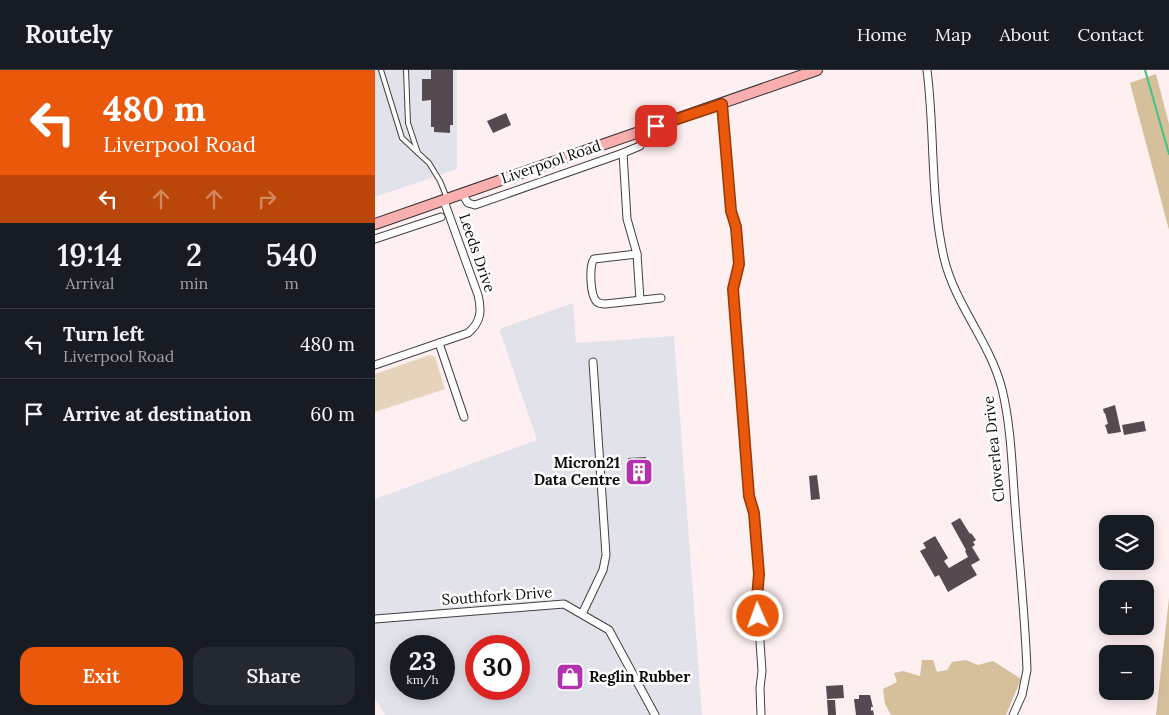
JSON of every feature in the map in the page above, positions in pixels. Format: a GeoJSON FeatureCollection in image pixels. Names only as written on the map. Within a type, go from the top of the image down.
{"type":"FeatureCollection","features":[{"type":"Feature","properties":{"kind":"main road","name":"Liverpool Road"},"geometry":{"type":"LineString","coordinates":[[375,224],[817,70]]}},
{"type":"Feature","properties":{"kind":"street","name":"Cloverlea Drive"},"geometry":{"type":"LineString","coordinates":[[927,70],[939,223],[944,258],[956,293],[984,344],[997,373],[1008,419],[1027,670],[1022,695],[1013,715]]}},
{"type":"Feature","properties":{"kind":"street"},"geometry":{"type":"LineString","coordinates":[[722,104],[731,211],[736,227],[739,264],[733,289],[749,496],[754,513],[759,574],[757,598],[763,671],[760,688],[761,715]]}},
{"type":"Feature","properties":{"kind":"street","name":"Liverpool Road"},"geometry":{"type":"LineString","coordinates":[[462,194],[468,203],[475,205],[640,146],[640,132]]}},
{"type":"Feature","properties":{"kind":"street"},"geometry":{"type":"LineString","coordinates":[[623,153],[627,219],[637,254],[640,300]]}},
{"type":"Feature","properties":{"kind":"street"},"geometry":{"type":"LineString","coordinates":[[514,176],[518,190]]}},
{"type":"Feature","properties":{"kind":"street","name":"Leeds Drive"},"geometry":{"type":"LineString","coordinates":[[375,365],[467,333],[478,322],[481,308],[478,295],[446,200]]}},
{"type":"Feature","properties":{"kind":"street"},"geometry":{"type":"LineString","coordinates":[[375,239],[441,217]]}},
{"type":"Feature","properties":{"kind":"street"},"geometry":{"type":"LineString","coordinates":[[637,254],[594,259],[591,266],[593,294],[598,303],[601,304],[661,298]]}},
{"type":"Feature","properties":{"kind":"street"},"geometry":{"type":"LineString","coordinates":[[439,343],[464,417]]}},
{"type":"Feature","properties":{"kind":"street"},"geometry":{"type":"LineString","coordinates":[[582,614],[603,570],[606,555],[593,362]]}},
{"type":"Feature","properties":{"kind":"street","name":"Southfork Drive"},"geometry":{"type":"LineString","coordinates":[[375,619],[564,604],[609,630],[655,715]]}},
{"type":"Feature","properties":{"kind":"lane"},"geometry":{"type":"LineString","coordinates":[[381,70],[402,138],[435,171],[446,200]]}},
{"type":"Feature","properties":{"kind":"lane"},"geometry":{"type":"LineString","coordinates":[[405,70],[408,123],[419,154]]}},
{"type":"Feature","properties":{"kind":"shaded area"},"geometry":{"type":"Polygon","coordinates":[[[375,70],[457,70],[457,169],[375,197],[375,70]]]}},
{"type":"Feature","properties":{"kind":"shaded area"},"geometry":{"type":"Polygon","coordinates":[[[1156,74],[1169,124],[1169,230],[1130,83],[1156,74]]]}},
{"type":"Feature","properties":{"kind":"shaded area"},"geometry":{"type":"Polygon","coordinates":[[[573,303],[576,343],[674,336],[702,715],[385,715],[375,698],[375,499],[537,440],[500,331],[502,328],[573,303]]]}},
{"type":"Feature","properties":{"kind":"shaded area"},"geometry":{"type":"Polygon","coordinates":[[[430,355],[435,357],[445,389],[375,412],[375,374],[430,355]]]}},
{"type":"Feature","properties":{"kind":"shaded area"},"geometry":{"type":"Polygon","coordinates":[[[1169,598],[1169,715],[1156,715],[1169,598]]]}},
{"type":"Feature","properties":{"kind":"shaded area"},"geometry":{"type":"Polygon","coordinates":[[[922,660],[933,660],[937,672],[947,670],[952,662],[966,660],[978,665],[993,661],[1021,679],[1006,715],[891,715],[885,704],[883,689],[897,682],[894,673],[903,671],[920,676],[922,660]]]}},
{"type":"Feature","properties":{"kind":"building"},"geometry":{"type":"Polygon","coordinates":[[[431,70],[453,70],[453,125],[450,125],[450,133],[434,132],[434,127],[431,127],[431,100],[422,101],[422,79],[431,79],[431,70]]]}},
{"type":"Feature","properties":{"kind":"building"},"geometry":{"type":"Polygon","coordinates":[[[506,113],[511,125],[493,133],[487,121],[506,113]]]}},
{"type":"Feature","properties":{"kind":"building"},"geometry":{"type":"Polygon","coordinates":[[[1115,405],[1121,432],[1108,434],[1105,425],[1108,424],[1103,409],[1115,405]]]}},
{"type":"Feature","properties":{"kind":"building"},"geometry":{"type":"Polygon","coordinates":[[[1144,421],[1146,431],[1124,435],[1122,425],[1144,421]]]}},
{"type":"Feature","properties":{"kind":"building","name":"Micron21 Data Centre"},"geometry":{"type":"Polygon","coordinates":[[[646,457],[649,484],[630,485],[629,477],[632,477],[628,458],[646,457]]]}},
{"type":"Feature","properties":{"kind":"building"},"geometry":{"type":"Polygon","coordinates":[[[817,475],[820,499],[811,500],[809,476],[817,475]]]}},
{"type":"Feature","properties":{"kind":"building"},"geometry":{"type":"Polygon","coordinates":[[[960,518],[976,540],[973,542],[975,545],[972,547],[980,560],[971,565],[977,575],[948,592],[939,575],[935,577],[920,551],[926,548],[923,543],[935,536],[948,558],[944,561],[949,568],[968,557],[951,523],[960,518]]]}},
{"type":"Feature","properties":{"kind":"building"},"geometry":{"type":"Polygon","coordinates":[[[843,685],[844,698],[827,699],[826,686],[843,685]]]}},
{"type":"Feature","properties":{"kind":"building"},"geometry":{"type":"Polygon","coordinates":[[[859,695],[870,695],[873,707],[871,707],[871,711],[873,710],[874,715],[856,715],[854,699],[859,699],[859,695]]]}},
{"type":"Feature","properties":{"kind":"building"},"geometry":{"type":"Polygon","coordinates":[[[827,700],[835,700],[836,715],[828,715],[827,700]]]}},
{"type":"Feature","properties":{"kind":"waterway"},"geometry":{"type":"LineString","coordinates":[[1145,70],[1169,154]]}},
{"type":"Feature","properties":{"kind":"place","name":"Micron21 Data Centre"},"geometry":{"type":"Point","coordinates":[639,472]}},
{"type":"Feature","properties":{"kind":"place","name":"Reglin Rubber"},"geometry":{"type":"Point","coordinates":[570,677]}},
{"type":"Feature","properties":{"kind":"route"},"geometry":{"type":"LineString","coordinates":[[656,126],[722,104],[731,211],[736,227],[739,264],[733,289],[749,496],[754,513],[759,574],[758,616]]}}]}
